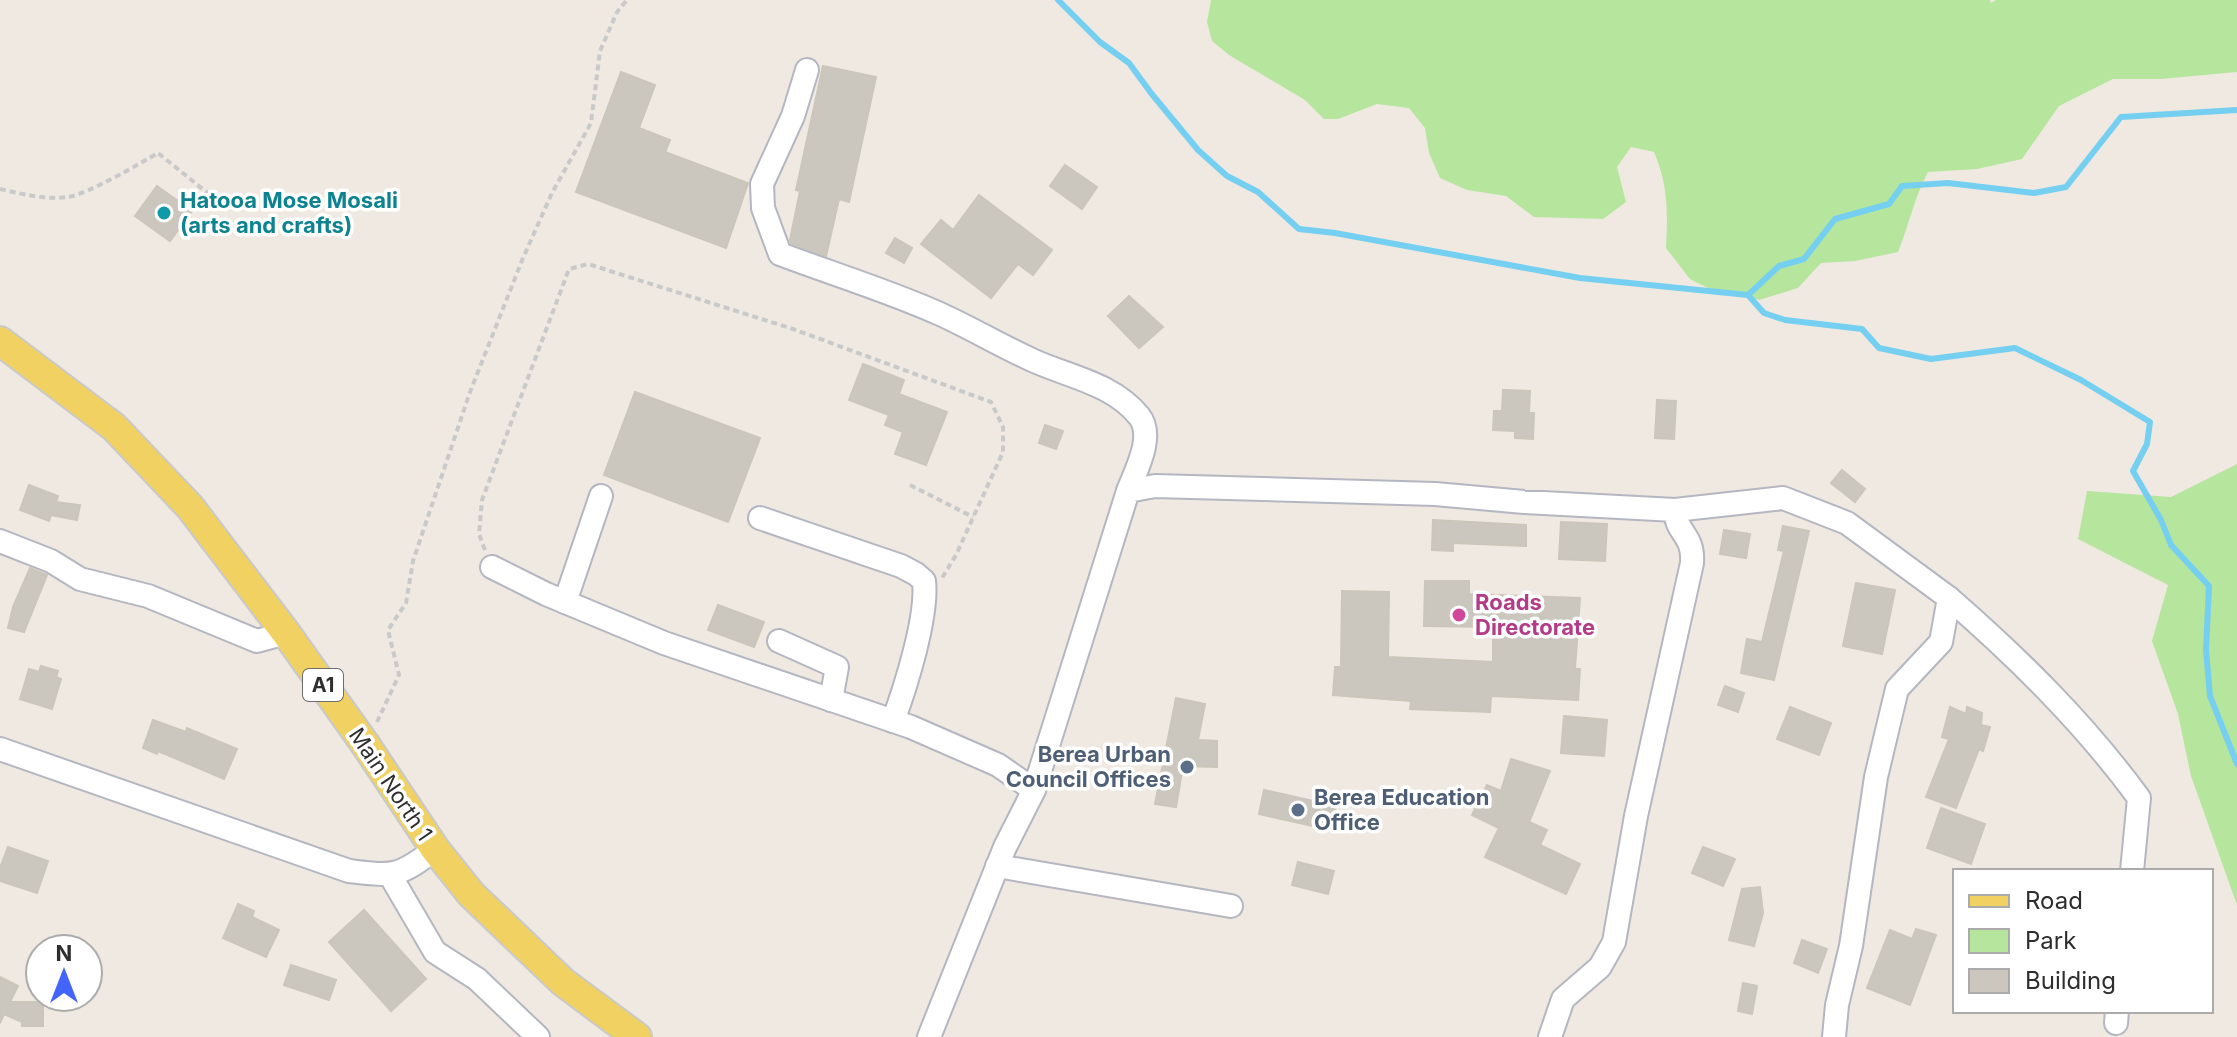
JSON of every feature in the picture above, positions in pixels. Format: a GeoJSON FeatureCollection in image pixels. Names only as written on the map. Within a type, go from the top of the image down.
{"type":"FeatureCollection","features":[{"type":"Feature","properties":{"kind":"main road","name":"Main North 1"},"geometry":{"type":"LineString","coordinates":[[0,341],[114,427],[190,507],[286,633],[435,849],[471,894],[563,982],[637,1037]]}},
{"type":"Feature","properties":{"kind":"street"},"geometry":{"type":"LineString","coordinates":[[807,70],[793,116],[762,184],[763,208],[780,254],[939,314],[1055,370],[1089,380],[1141,417],[1144,430],[1145,446],[1034,790],[997,866],[929,1037]]}},
{"type":"Feature","properties":{"kind":"street"},"geometry":{"type":"LineString","coordinates":[[1128,491],[1155,486],[1189,486],[1435,494],[1675,510],[1783,498],[1847,523],[1949,598],[2008,649],[2091,735],[2139,798],[2132,869]]}},
{"type":"Feature","properties":{"kind":"street"},"geometry":{"type":"LineString","coordinates":[[565,602],[601,496]]}},
{"type":"Feature","properties":{"kind":"street"},"geometry":{"type":"LineString","coordinates":[[1550,1037],[1563,999],[1600,967],[1614,942],[1642,788],[1692,563],[1693,548],[1675,521],[1675,510]]}},
{"type":"Feature","properties":{"kind":"street"},"geometry":{"type":"LineString","coordinates":[[760,518],[901,566],[924,581],[926,593],[914,651],[893,721]]}},
{"type":"Feature","properties":{"kind":"street"},"geometry":{"type":"LineString","coordinates":[[0,541],[51,561],[80,579],[148,596],[257,641],[286,633]]}},
{"type":"Feature","properties":{"kind":"street"},"geometry":{"type":"LineString","coordinates":[[492,567],[565,602],[664,643],[893,721],[998,765],[1034,790]]}},
{"type":"Feature","properties":{"kind":"street"},"geometry":{"type":"LineString","coordinates":[[1834,1037],[1837,1005],[1854,932],[1876,777],[1897,689],[1941,642],[1949,598]]}},
{"type":"Feature","properties":{"kind":"street"},"geometry":{"type":"LineString","coordinates":[[779,641],[837,667],[831,700]]}},
{"type":"Feature","properties":{"kind":"street"},"geometry":{"type":"LineString","coordinates":[[0,749],[349,871],[390,875],[414,865],[435,849]]}},
{"type":"Feature","properties":{"kind":"street"},"geometry":{"type":"LineString","coordinates":[[997,866],[1231,906]]}},
{"type":"Feature","properties":{"kind":"street"},"geometry":{"type":"LineString","coordinates":[[390,875],[435,952],[477,979],[538,1037]]}},
{"type":"Feature","properties":{"kind":"path"},"geometry":{"type":"LineString","coordinates":[[365,744],[376,736],[377,718],[399,675],[388,630],[406,603],[413,561],[470,392],[552,193],[591,123],[600,51],[617,12],[627,0]]}},
{"type":"Feature","properties":{"kind":"path"},"geometry":{"type":"LineString","coordinates":[[0,189],[36,197],[71,197],[158,153],[215,199],[201,209]]}},
{"type":"Feature","properties":{"kind":"path"},"geometry":{"type":"LineString","coordinates":[[492,567],[479,534],[482,500],[569,269],[588,264],[793,329],[991,402],[1003,427],[1003,452],[946,575],[926,593]]}},
{"type":"Feature","properties":{"kind":"path"},"geometry":{"type":"LineString","coordinates":[[910,485],[973,517]]}},
{"type":"Feature","properties":{"kind":"green space"},"geometry":{"type":"Polygon","coordinates":[[[1211,0],[1990,0],[1991,3],[1996,0],[2237,0],[2237,72],[2161,79],[2113,79],[2059,106],[2022,159],[1977,169],[1928,172],[1898,252],[1855,261],[1821,263],[1798,288],[1759,300],[1734,291],[1712,290],[1690,279],[1666,248],[1666,199],[1654,152],[1631,147],[1617,167],[1626,202],[1603,219],[1534,217],[1506,196],[1467,190],[1440,178],[1429,153],[1425,128],[1409,108],[1377,104],[1338,119],[1324,119],[1305,100],[1229,55],[1212,41],[1207,22],[1211,0]]]}},
{"type":"Feature","properties":{"kind":"green space"},"geometry":{"type":"Polygon","coordinates":[[[2237,464],[2237,905],[2191,776],[2178,714],[2152,641],[2168,585],[2078,539],[2087,491],[2171,497],[2237,464]]]}},
{"type":"Feature","properties":{"kind":"building"},"geometry":{"type":"Polygon","coordinates":[[[823,66],[876,77],[849,202],[839,199],[826,256],[790,240],[800,191],[796,190],[823,66]]]}},
{"type":"Feature","properties":{"kind":"building"},"geometry":{"type":"Polygon","coordinates":[[[621,72],[655,85],[639,128],[670,140],[665,152],[748,183],[726,248],[576,192],[621,72]]]}},
{"type":"Feature","properties":{"kind":"building"},"geometry":{"type":"Polygon","coordinates":[[[1065,165],[1097,187],[1082,209],[1050,186],[1065,165]]]}},
{"type":"Feature","properties":{"kind":"building","name":"Hatooa Mose Mosali (arts and crafts)"},"geometry":{"type":"Polygon","coordinates":[[[157,186],[192,211],[170,241],[135,216],[157,186]]]}},
{"type":"Feature","properties":{"kind":"building"},"geometry":{"type":"Polygon","coordinates":[[[979,195],[1052,250],[1033,275],[1018,264],[991,298],[921,244],[941,220],[953,230],[979,195]]]}},
{"type":"Feature","properties":{"kind":"building"},"geometry":{"type":"Polygon","coordinates":[[[895,238],[912,248],[904,263],[886,253],[895,238]]]}},
{"type":"Feature","properties":{"kind":"building"},"geometry":{"type":"Polygon","coordinates":[[[1129,296],[1163,327],[1139,348],[1108,316],[1129,296]]]}},
{"type":"Feature","properties":{"kind":"building"},"geometry":{"type":"Polygon","coordinates":[[[863,364],[904,380],[899,394],[947,412],[926,465],[895,454],[903,432],[885,425],[889,415],[849,400],[863,364]]]}},
{"type":"Feature","properties":{"kind":"building"},"geometry":{"type":"Polygon","coordinates":[[[1503,390],[1530,391],[1529,413],[1534,413],[1533,439],[1515,438],[1515,431],[1493,430],[1494,411],[1502,411],[1503,390]]]}},
{"type":"Feature","properties":{"kind":"building"},"geometry":{"type":"Polygon","coordinates":[[[635,392],[760,438],[728,522],[604,475],[635,392]]]}},
{"type":"Feature","properties":{"kind":"building"},"geometry":{"type":"Polygon","coordinates":[[[1657,400],[1676,401],[1674,439],[1655,438],[1657,400]]]}},
{"type":"Feature","properties":{"kind":"building"},"geometry":{"type":"Polygon","coordinates":[[[1045,425],[1063,431],[1056,449],[1039,443],[1045,425]]]}},
{"type":"Feature","properties":{"kind":"building"},"geometry":{"type":"Polygon","coordinates":[[[1842,470],[1865,489],[1855,502],[1831,483],[1842,470]]]}},
{"type":"Feature","properties":{"kind":"building"},"geometry":{"type":"Polygon","coordinates":[[[29,485],[58,496],[56,502],[80,505],[77,520],[51,515],[49,521],[20,510],[29,485]]]}},
{"type":"Feature","properties":{"kind":"building"},"geometry":{"type":"Polygon","coordinates":[[[1433,520],[1526,525],[1526,546],[1453,543],[1453,551],[1432,550],[1433,520]]]}},
{"type":"Feature","properties":{"kind":"building"},"geometry":{"type":"Polygon","coordinates":[[[1561,522],[1607,524],[1605,561],[1559,559],[1561,522]]]}},
{"type":"Feature","properties":{"kind":"building"},"geometry":{"type":"Polygon","coordinates":[[[1783,526],[1809,531],[1774,680],[1741,673],[1747,639],[1762,642],[1784,551],[1778,550],[1783,526]]]}},
{"type":"Feature","properties":{"kind":"building"},"geometry":{"type":"Polygon","coordinates":[[[1724,530],[1750,534],[1746,558],[1720,554],[1724,530]]]}},
{"type":"Feature","properties":{"kind":"building"},"geometry":{"type":"Polygon","coordinates":[[[30,568],[47,575],[24,632],[8,628],[13,607],[30,568]]]}},
{"type":"Feature","properties":{"kind":"building"},"geometry":{"type":"Polygon","coordinates":[[[1425,581],[1469,581],[1469,594],[1580,598],[1575,669],[1580,669],[1578,700],[1491,696],[1490,712],[1410,709],[1411,701],[1333,695],[1335,667],[1341,667],[1342,591],[1389,592],[1388,657],[1493,662],[1493,627],[1424,626],[1425,581]]]}},
{"type":"Feature","properties":{"kind":"building"},"geometry":{"type":"Polygon","coordinates":[[[1856,583],[1895,590],[1882,654],[1843,646],[1856,583]]]}},
{"type":"Feature","properties":{"kind":"building"},"geometry":{"type":"Polygon","coordinates":[[[718,605],[764,622],[754,647],[708,630],[718,605]]]}},
{"type":"Feature","properties":{"kind":"building"},"geometry":{"type":"Polygon","coordinates":[[[41,666],[58,671],[56,677],[61,679],[52,709],[20,699],[29,669],[39,672],[41,666]]]}},
{"type":"Feature","properties":{"kind":"building"},"geometry":{"type":"Polygon","coordinates":[[[1725,686],[1744,693],[1738,712],[1718,705],[1725,686]]]}},
{"type":"Feature","properties":{"kind":"building"},"geometry":{"type":"Polygon","coordinates":[[[1176,698],[1205,704],[1198,740],[1217,741],[1217,767],[1183,766],[1176,807],[1155,804],[1176,698]]]}},
{"type":"Feature","properties":{"kind":"building"},"geometry":{"type":"Polygon","coordinates":[[[1790,707],[1831,723],[1819,755],[1777,739],[1790,707]]]}},
{"type":"Feature","properties":{"kind":"building"},"geometry":{"type":"Polygon","coordinates":[[[1950,707],[1966,714],[1967,707],[1982,713],[1981,725],[1990,727],[1983,751],[1979,749],[1956,808],[1926,797],[1949,739],[1942,737],[1950,707]]]}},
{"type":"Feature","properties":{"kind":"building"},"geometry":{"type":"Polygon","coordinates":[[[1564,716],[1607,720],[1604,756],[1561,753],[1564,716]]]}},
{"type":"Feature","properties":{"kind":"building"},"geometry":{"type":"Polygon","coordinates":[[[153,720],[186,732],[187,728],[237,749],[224,779],[158,751],[157,754],[143,748],[153,720]]]}},
{"type":"Feature","properties":{"kind":"building"},"geometry":{"type":"Polygon","coordinates":[[[1511,759],[1550,771],[1529,822],[1547,830],[1540,845],[1580,864],[1566,894],[1485,857],[1499,828],[1472,815],[1487,785],[1501,791],[1511,759]]]}},
{"type":"Feature","properties":{"kind":"building","name":"Berea Education Office"},"geometry":{"type":"Polygon","coordinates":[[[1264,790],[1336,806],[1331,830],[1259,814],[1264,790]]]}},
{"type":"Feature","properties":{"kind":"building"},"geometry":{"type":"Polygon","coordinates":[[[1941,808],[1985,824],[1971,864],[1927,848],[1941,808]]]}},
{"type":"Feature","properties":{"kind":"building"},"geometry":{"type":"Polygon","coordinates":[[[8,847],[48,861],[37,893],[0,881],[0,868],[8,847]]]}},
{"type":"Feature","properties":{"kind":"building"},"geometry":{"type":"Polygon","coordinates":[[[1703,847],[1735,859],[1723,886],[1692,873],[1703,847]]]}},
{"type":"Feature","properties":{"kind":"building"},"geometry":{"type":"Polygon","coordinates":[[[1298,862],[1334,871],[1328,894],[1292,885],[1298,862]]]}},
{"type":"Feature","properties":{"kind":"building"},"geometry":{"type":"Polygon","coordinates":[[[1760,887],[1763,913],[1754,946],[1729,940],[1742,889],[1760,887]]]}},
{"type":"Feature","properties":{"kind":"building"},"geometry":{"type":"Polygon","coordinates":[[[238,904],[254,911],[252,917],[279,930],[266,957],[223,938],[238,904]]]}},
{"type":"Feature","properties":{"kind":"building"},"geometry":{"type":"Polygon","coordinates":[[[364,910],[426,979],[391,1011],[329,942],[364,910]]]}},
{"type":"Feature","properties":{"kind":"building"},"geometry":{"type":"Polygon","coordinates":[[[1916,929],[1936,935],[1910,1005],[1867,988],[1890,930],[1912,939],[1916,929]]]}},
{"type":"Feature","properties":{"kind":"building"},"geometry":{"type":"Polygon","coordinates":[[[1802,940],[1827,949],[1818,973],[1794,963],[1802,940]]]}},
{"type":"Feature","properties":{"kind":"building"},"geometry":{"type":"Polygon","coordinates":[[[291,965],[336,980],[329,1000],[284,985],[291,965]]]}},
{"type":"Feature","properties":{"kind":"building"},"geometry":{"type":"Polygon","coordinates":[[[0,977],[18,986],[10,1002],[24,1002],[24,1013],[43,1013],[43,1026],[22,1026],[22,1022],[4,1014],[0,1023],[0,977]]]}},
{"type":"Feature","properties":{"kind":"building"},"geometry":{"type":"Polygon","coordinates":[[[1743,983],[1757,986],[1752,1014],[1738,1011],[1743,983]]]}},
{"type":"Feature","properties":{"kind":"waterway"},"geometry":{"type":"LineString","coordinates":[[1058,0],[1100,42],[1129,63],[1198,150],[1227,176],[1258,192],[1299,229],[1580,278],[1748,295],[1779,266],[1804,259],[1835,219],[1889,204],[1902,186],[1948,183],[2034,193],[2066,187],[2121,117],[2237,110]]}},
{"type":"Feature","properties":{"kind":"waterway"},"geometry":{"type":"LineString","coordinates":[[1748,295],[1764,313],[1785,320],[1862,329],[1879,348],[1931,359],[2015,348],[2081,380],[2150,422],[2147,444],[2133,471],[2161,520],[2171,545],[2209,586],[2206,650],[2210,696],[2237,764]]}},
{"type":"Feature","properties":{"kind":"place","name":"Hatooa Mose Mosali (arts and crafts)"},"geometry":{"type":"Point","coordinates":[164,213]}},
{"type":"Feature","properties":{"kind":"place","name":"Roads Directorate"},"geometry":{"type":"Point","coordinates":[1459,615]}},
{"type":"Feature","properties":{"kind":"place","name":"Berea Urban Council Offices"},"geometry":{"type":"Point","coordinates":[1187,767]}},
{"type":"Feature","properties":{"kind":"place","name":"Berea Education Office"},"geometry":{"type":"Point","coordinates":[1298,810]}}]}
